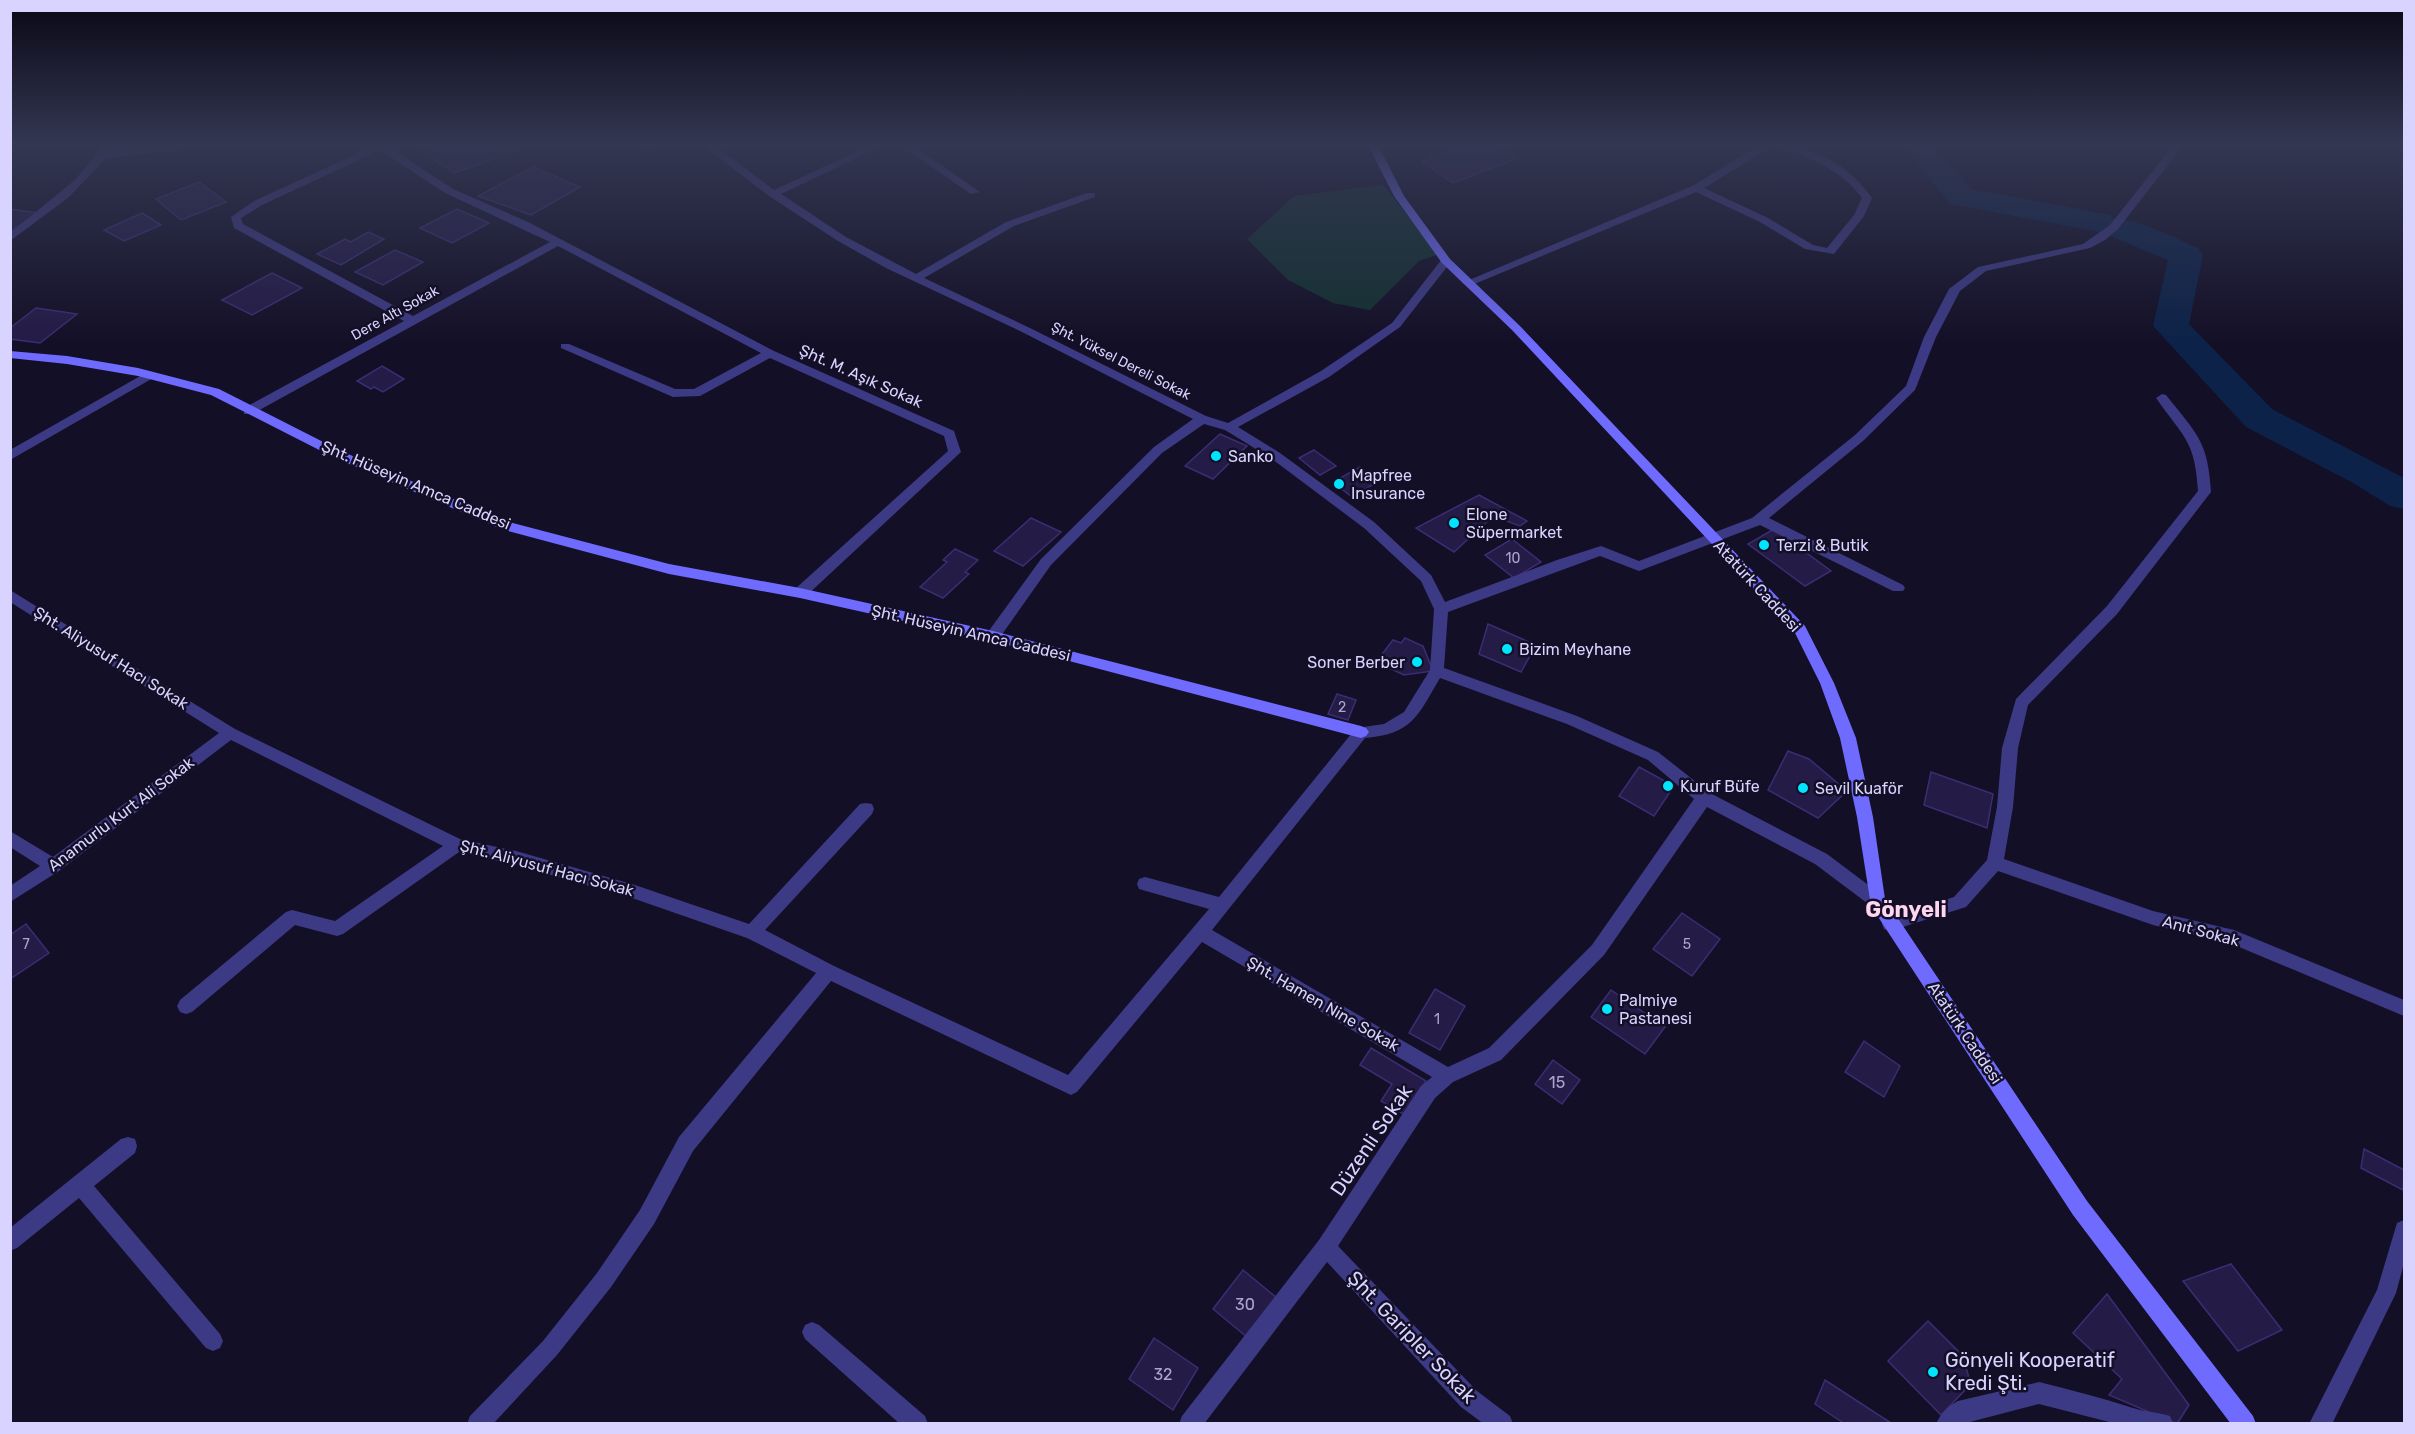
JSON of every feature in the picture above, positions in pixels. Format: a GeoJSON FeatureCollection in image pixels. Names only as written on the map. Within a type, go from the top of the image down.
{"type":"FeatureCollection","features":[{"type":"Feature","properties":{"kind":"main road","name":"Atatürk Caddesi"},"geometry":{"type":"LineString","coordinates":[[1410,210],[1446,261],[1516,328],[1710,537],[1800,630],[1827,683],[1848,738],[1877,901],[1890,924],[1989,1067],[2080,1208],[2246,1424]]}},
{"type":"Feature","properties":{"kind":"main road","name":"Şht. Hüseyin Amca Caddesi"},"geometry":{"type":"LineString","coordinates":[[10,354],[67,360],[149,375],[215,392],[248,411],[337,454],[501,524],[669,569],[801,593],[993,636],[1361,732]]}},
{"type":"Feature","properties":{"kind":"street"},"geometry":{"type":"LineString","coordinates":[[10,238],[47,210]]}},
{"type":"Feature","properties":{"kind":"street"},"geometry":{"type":"LineString","coordinates":[[247,210],[236,217],[238,226],[413,321]]}},
{"type":"Feature","properties":{"kind":"street","name":"Şht. M. Aşık Sokak"},"geometry":{"type":"LineString","coordinates":[[493,210],[770,353],[950,434],[955,452],[801,593]]}},
{"type":"Feature","properties":{"kind":"street","name":"Şht. Yüksel Dereli Sokak"},"geometry":{"type":"LineString","coordinates":[[797,210],[890,266],[918,277],[1202,419],[1229,428],[1276,456],[1369,525],[1426,578],[1441,609],[1437,671]]}},
{"type":"Feature","properties":{"kind":"street"},"geometry":{"type":"LineString","coordinates":[[918,277],[1010,224],[1049,210]]}},
{"type":"Feature","properties":{"kind":"street"},"geometry":{"type":"LineString","coordinates":[[1468,283],[1643,210]]}},
{"type":"Feature","properties":{"kind":"street"},"geometry":{"type":"LineString","coordinates":[[1743,210],[1809,247],[1830,252],[1862,210]]}},
{"type":"Feature","properties":{"kind":"street"},"geometry":{"type":"LineString","coordinates":[[1441,609],[1562,563],[1601,551],[1639,566],[1760,519],[1859,438],[1911,387],[1930,337],[1955,289],[1982,269],[2086,246],[2102,238],[2127,210]]}},
{"type":"Feature","properties":{"kind":"street","name":"Dere Altı Sokak"},"geometry":{"type":"LineString","coordinates":[[248,411],[557,242]]}},
{"type":"Feature","properties":{"kind":"street"},"geometry":{"type":"LineString","coordinates":[[1229,428],[1325,374],[1396,325],[1446,261]]}},
{"type":"Feature","properties":{"kind":"street"},"geometry":{"type":"LineString","coordinates":[[566,346],[674,393],[696,393],[770,353]]}},
{"type":"Feature","properties":{"kind":"street"},"geometry":{"type":"LineString","coordinates":[[10,456],[149,375]]}},
{"type":"Feature","properties":{"kind":"street"},"geometry":{"type":"LineString","coordinates":[[1890,924],[1960,902],[1995,863],[2005,807],[2010,748],[2022,704],[2112,610],[2205,492],[2203,463],[2195,440],[2162,398]]}},
{"type":"Feature","properties":{"kind":"street"},"geometry":{"type":"LineString","coordinates":[[993,636],[1046,562],[1158,450],[1202,419]]}},
{"type":"Feature","properties":{"kind":"street"},"geometry":{"type":"LineString","coordinates":[[1760,519],[1898,588]]}},
{"type":"Feature","properties":{"kind":"street","name":"Şht. Aliyusuf Hacı Sokak"},"geometry":{"type":"LineString","coordinates":[[10,595],[230,733],[457,845],[516,858],[635,892],[752,932],[828,971],[1071,1086],[1199,931]]}},
{"type":"Feature","properties":{"kind":"street"},"geometry":{"type":"LineString","coordinates":[[1437,671],[1572,720],[1653,756],[1704,798],[1821,859],[1877,901]]}},
{"type":"Feature","properties":{"kind":"street","name":"Şht. Hüseyin Amca Caddesi"},"geometry":{"type":"LineString","coordinates":[[1361,732],[1387,729],[1409,716],[1437,671]]}},
{"type":"Feature","properties":{"kind":"street"},"geometry":{"type":"LineString","coordinates":[[1199,931],[1361,732]]}},
{"type":"Feature","properties":{"kind":"street","name":"Anamurlu Kurt Ali Sokak"},"geometry":{"type":"LineString","coordinates":[[10,895],[53,866],[230,733]]}},
{"type":"Feature","properties":{"kind":"street","name":"Düzenli Sokak"},"geometry":{"type":"LineString","coordinates":[[1190,1424],[1326,1247],[1428,1092],[1447,1076],[1495,1054],[1598,950],[1704,798]]}},
{"type":"Feature","properties":{"kind":"street"},"geometry":{"type":"LineString","coordinates":[[752,932],[866,809]]}},
{"type":"Feature","properties":{"kind":"street"},"geometry":{"type":"LineString","coordinates":[[10,838],[53,866]]}},
{"type":"Feature","properties":{"kind":"street"},"geometry":{"type":"LineString","coordinates":[[186,1006],[292,917],[338,929],[457,845]]}},
{"type":"Feature","properties":{"kind":"street","name":"Anıt Sokak"},"geometry":{"type":"LineString","coordinates":[[1995,863],[2153,918],[2234,937],[2404,1008]]}},
{"type":"Feature","properties":{"kind":"street"},"geometry":{"type":"LineString","coordinates":[[1145,884],[1222,905]]}},
{"type":"Feature","properties":{"kind":"street","name":"Şht. Hamen Nine Sokak"},"geometry":{"type":"LineString","coordinates":[[1199,931],[1447,1076]]}},
{"type":"Feature","properties":{"kind":"street"},"geometry":{"type":"LineString","coordinates":[[478,1424],[550,1348],[604,1280],[647,1217],[686,1144],[828,971]]}},
{"type":"Feature","properties":{"kind":"street"},"geometry":{"type":"LineString","coordinates":[[10,1241],[128,1146]]}},
{"type":"Feature","properties":{"kind":"street"},"geometry":{"type":"LineString","coordinates":[[80,1184],[213,1341]]}},
{"type":"Feature","properties":{"kind":"street"},"geometry":{"type":"LineString","coordinates":[[2320,1424],[2386,1293],[2404,1230]]}},
{"type":"Feature","properties":{"kind":"street","name":"Şht. Garipler Sokak"},"geometry":{"type":"LineString","coordinates":[[1326,1247],[1469,1399],[1502,1424]]}},
{"type":"Feature","properties":{"kind":"street"},"geometry":{"type":"LineString","coordinates":[[812,1332],[917,1424]]}},
{"type":"Feature","properties":{"kind":"street"},"geometry":{"type":"LineString","coordinates":[[1947,1424],[1958,1412],[2039,1393],[2109,1410],[2136,1420],[2162,1424]]}},
{"type":"Feature","properties":{"kind":"green space"},"geometry":{"type":"Polygon","coordinates":[[[1279,210],[1403,210],[1439,254],[1419,261],[1370,310],[1333,303],[1288,280],[1247,239],[1279,210]]]}},
{"type":"Feature","properties":{"kind":"building"},"geometry":{"type":"Polygon","coordinates":[[[10,210],[37,213],[10,232],[10,210]]]}},
{"type":"Feature","properties":{"kind":"building"},"geometry":{"type":"Polygon","coordinates":[[[169,210],[206,210],[181,220],[169,210]]]}},
{"type":"Feature","properties":{"kind":"building"},"geometry":{"type":"Polygon","coordinates":[[[455,210],[489,223],[452,243],[420,228],[455,210]]]}},
{"type":"Feature","properties":{"kind":"building"},"geometry":{"type":"Polygon","coordinates":[[[517,210],[540,210],[531,215],[517,210]]]}},
{"type":"Feature","properties":{"kind":"building"},"geometry":{"type":"Polygon","coordinates":[[[142,213],[161,225],[124,241],[104,230],[142,213]]]}},
{"type":"Feature","properties":{"kind":"building"},"geometry":{"type":"Polygon","coordinates":[[[368,232],[384,239],[341,265],[317,254],[345,239],[351,242],[368,232]]]}},
{"type":"Feature","properties":{"kind":"building"},"geometry":{"type":"Polygon","coordinates":[[[395,250],[423,262],[383,285],[355,272],[395,250]]]}},
{"type":"Feature","properties":{"kind":"building"},"geometry":{"type":"Polygon","coordinates":[[[272,273],[302,288],[252,315],[222,300],[272,273]]]}},
{"type":"Feature","properties":{"kind":"building"},"geometry":{"type":"Polygon","coordinates":[[[36,308],[77,314],[40,343],[10,339],[10,328],[36,308]]]}},
{"type":"Feature","properties":{"kind":"building"},"geometry":{"type":"Polygon","coordinates":[[[382,366],[404,379],[383,392],[374,387],[371,389],[357,381],[382,366]]]}},
{"type":"Feature","properties":{"kind":"building","name":"Sanko"},"geometry":{"type":"Polygon","coordinates":[[[1220,434],[1247,446],[1213,479],[1185,466],[1220,434]]]}},
{"type":"Feature","properties":{"kind":"building"},"geometry":{"type":"Polygon","coordinates":[[[1314,450],[1336,466],[1320,475],[1299,458],[1314,450]]]}},
{"type":"Feature","properties":{"kind":"building"},"geometry":{"type":"Polygon","coordinates":[[[1360,467],[1379,481],[1352,497],[1333,482],[1360,467]]]}},
{"type":"Feature","properties":{"kind":"building","name":"Elone Süpermarket"},"geometry":{"type":"Polygon","coordinates":[[[1479,495],[1527,521],[1520,526],[1493,516],[1454,552],[1416,528],[1479,495]]]}},
{"type":"Feature","properties":{"kind":"building"},"geometry":{"type":"Polygon","coordinates":[[[1031,518],[1061,532],[1023,566],[994,551],[1031,518]]]}},
{"type":"Feature","properties":{"kind":"building"},"geometry":{"type":"Polygon","coordinates":[[[1774,529],[1831,571],[1805,586],[1748,544],[1774,529]]]}},
{"type":"Feature","properties":{"kind":"building"},"geometry":{"type":"Polygon","coordinates":[[[1512,539],[1541,562],[1514,578],[1485,555],[1512,539]]]}},
{"type":"Feature","properties":{"kind":"building"},"geometry":{"type":"Polygon","coordinates":[[[955,549],[978,560],[965,572],[969,574],[943,598],[920,587],[947,562],[943,560],[955,549]]]}},
{"type":"Feature","properties":{"kind":"building","name":"Bizim Meyhane"},"geometry":{"type":"Polygon","coordinates":[[[1488,624],[1536,645],[1521,672],[1479,654],[1488,624]]]}},
{"type":"Feature","properties":{"kind":"building"},"geometry":{"type":"Polygon","coordinates":[[[1405,638],[1423,646],[1433,671],[1404,675],[1376,662],[1393,640],[1401,643],[1405,638]]]}},
{"type":"Feature","properties":{"kind":"building"},"geometry":{"type":"Polygon","coordinates":[[[1337,694],[1356,700],[1348,720],[1328,714],[1337,694]]]}},
{"type":"Feature","properties":{"kind":"building"},"geometry":{"type":"Polygon","coordinates":[[[1788,751],[1809,759],[1847,791],[1818,818],[1768,790],[1788,751]]]}},
{"type":"Feature","properties":{"kind":"building"},"geometry":{"type":"Polygon","coordinates":[[[1639,767],[1674,786],[1654,816],[1619,796],[1639,767]]]}},
{"type":"Feature","properties":{"kind":"building"},"geometry":{"type":"Polygon","coordinates":[[[1931,772],[1993,794],[1987,828],[1924,805],[1931,772]]]}},
{"type":"Feature","properties":{"kind":"building"},"geometry":{"type":"Polygon","coordinates":[[[1682,913],[1720,939],[1692,976],[1653,949],[1682,913]]]}},
{"type":"Feature","properties":{"kind":"building"},"geometry":{"type":"Polygon","coordinates":[[[26,924],[49,953],[10,979],[10,935],[26,924]]]}},
{"type":"Feature","properties":{"kind":"building"},"geometry":{"type":"Polygon","coordinates":[[[1435,989],[1465,1006],[1440,1050],[1409,1033],[1435,989]]]}},
{"type":"Feature","properties":{"kind":"building"},"geometry":{"type":"Polygon","coordinates":[[[1611,990],[1665,1027],[1645,1054],[1591,1017],[1611,990]]]}},
{"type":"Feature","properties":{"kind":"building"},"geometry":{"type":"Polygon","coordinates":[[[1864,1041],[1900,1066],[1884,1097],[1845,1072],[1864,1041]]]}},
{"type":"Feature","properties":{"kind":"building"},"geometry":{"type":"Polygon","coordinates":[[[1371,1048],[1426,1081],[1405,1115],[1381,1101],[1392,1084],[1360,1065],[1371,1048]]]}},
{"type":"Feature","properties":{"kind":"building"},"geometry":{"type":"Polygon","coordinates":[[[1553,1060],[1580,1080],[1562,1104],[1535,1084],[1553,1060]]]}},
{"type":"Feature","properties":{"kind":"building"},"geometry":{"type":"Polygon","coordinates":[[[2364,1149],[2404,1170],[2403,1190],[2361,1168],[2364,1149]]]}},
{"type":"Feature","properties":{"kind":"building"},"geometry":{"type":"Polygon","coordinates":[[[2231,1264],[2282,1330],[2238,1351],[2183,1281],[2231,1264]]]}},
{"type":"Feature","properties":{"kind":"building"},"geometry":{"type":"Polygon","coordinates":[[[1243,1270],[1277,1298],[1248,1338],[1213,1309],[1243,1270]]]}},
{"type":"Feature","properties":{"kind":"building"},"geometry":{"type":"Polygon","coordinates":[[[2107,1294],[2189,1405],[2177,1424],[2109,1395],[2122,1379],[2073,1333],[2107,1294]]]}},
{"type":"Feature","properties":{"kind":"building","name":"Gönyeli Kooperatif Kredi Şti."},"geometry":{"type":"Polygon","coordinates":[[[1928,1321],[1962,1355],[1971,1384],[1941,1415],[1888,1361],[1928,1321]]]}},
{"type":"Feature","properties":{"kind":"building"},"geometry":{"type":"Polygon","coordinates":[[[1154,1338],[1198,1368],[1173,1410],[1129,1379],[1154,1338]]]}},
{"type":"Feature","properties":{"kind":"building"},"geometry":{"type":"Polygon","coordinates":[[[1825,1380],[1891,1424],[1845,1424],[1815,1404],[1825,1380]]]}},
{"type":"Feature","properties":{"kind":"waterway"},"geometry":{"type":"LineString","coordinates":[[2033,210],[2100,222]]}},
{"type":"Feature","properties":{"kind":"waterway"},"geometry":{"type":"LineString","coordinates":[[2122,229],[2186,255],[2171,326],[2259,418],[2367,474],[2404,496]]}},
{"type":"Feature","properties":{"kind":"place","name":"Sanko"},"geometry":{"type":"Point","coordinates":[1216,456]}},
{"type":"Feature","properties":{"kind":"place","name":"Mapfree Insurance"},"geometry":{"type":"Point","coordinates":[1339,484]}},
{"type":"Feature","properties":{"kind":"place","name":"Elone Süpermarket"},"geometry":{"type":"Point","coordinates":[1454,523]}},
{"type":"Feature","properties":{"kind":"place","name":"Terzi & Butik"},"geometry":{"type":"Point","coordinates":[1764,545]}},
{"type":"Feature","properties":{"kind":"place","name":"Bizim Meyhane"},"geometry":{"type":"Point","coordinates":[1507,649]}},
{"type":"Feature","properties":{"kind":"place","name":"Soner Berber"},"geometry":{"type":"Point","coordinates":[1417,662]}},
{"type":"Feature","properties":{"kind":"place","name":"Kuruf Büfe"},"geometry":{"type":"Point","coordinates":[1668,786]}},
{"type":"Feature","properties":{"kind":"place","name":"Sevil Kuaför"},"geometry":{"type":"Point","coordinates":[1803,788]}},
{"type":"Feature","properties":{"kind":"place","name":"Palmiye Pastanesi"},"geometry":{"type":"Point","coordinates":[1607,1009]}},
{"type":"Feature","properties":{"kind":"place","name":"Gönyeli Kooperatif Kredi Şti."},"geometry":{"type":"Point","coordinates":[1933,1372]}},
{"type":"Feature","properties":{"kind":"district","name":"Gönyeli"},"geometry":{"type":"Point","coordinates":[1906,909]}}]}
